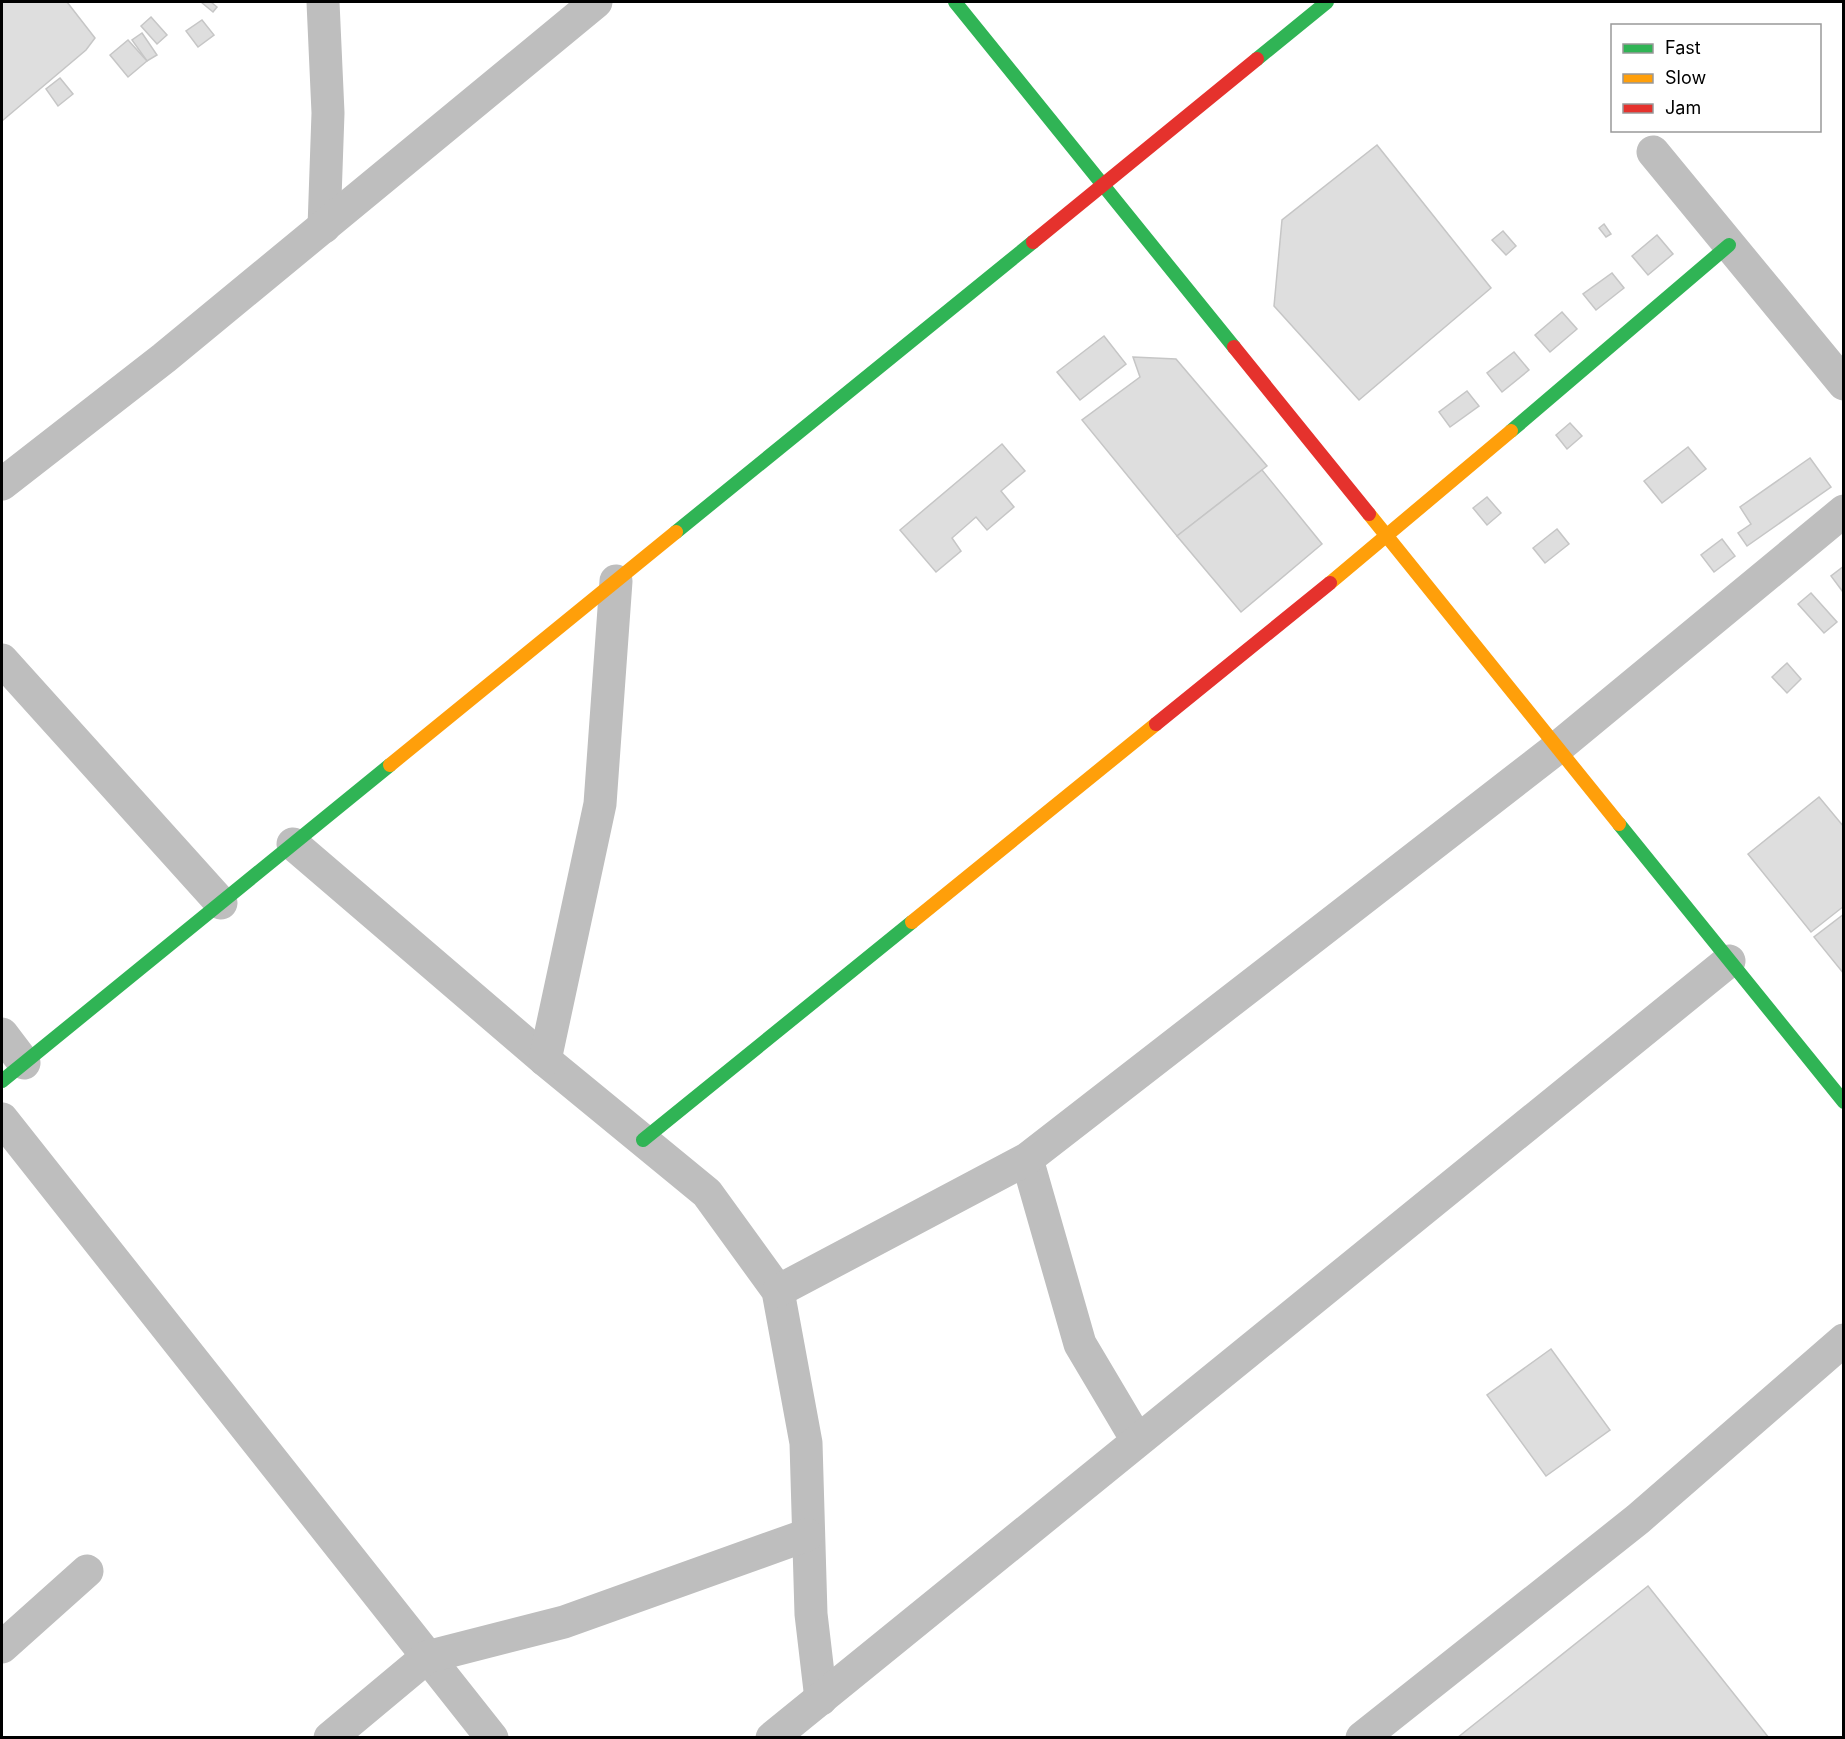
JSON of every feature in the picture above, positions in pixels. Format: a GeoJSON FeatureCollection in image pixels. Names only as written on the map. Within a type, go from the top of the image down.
{"type":"FeatureCollection","features":[{"type":"Feature","properties":{"kind":"street"},"geometry":{"type":"LineString","coordinates":[[323,2],[328,113],[324,226]]}},
{"type":"Feature","properties":{"kind":"street"},"geometry":{"type":"LineString","coordinates":[[2,484],[164,358],[596,2]]}},
{"type":"Feature","properties":{"kind":"street"},"geometry":{"type":"LineString","coordinates":[[955,2],[1844,1102]]}},
{"type":"Feature","properties":{"kind":"street"},"geometry":{"type":"LineString","coordinates":[[2,1034],[13,1072],[1101,183],[1327,2]]}},
{"type":"Feature","properties":{"kind":"street"},"geometry":{"type":"LineString","coordinates":[[1653,152],[1844,384]]}},
{"type":"Feature","properties":{"kind":"street"},"geometry":{"type":"LineString","coordinates":[[643,1140],[1387,537],[1729,245]]}},
{"type":"Feature","properties":{"kind":"street"},"geometry":{"type":"LineString","coordinates":[[778,1291],[1027,1159],[1557,748],[1844,512]]}},
{"type":"Feature","properties":{"kind":"street"},"geometry":{"type":"LineString","coordinates":[[545,1060],[600,804],[616,580]]}},
{"type":"Feature","properties":{"kind":"street"},"geometry":{"type":"LineString","coordinates":[[2,660],[221,903]]}},
{"type":"Feature","properties":{"kind":"street"},"geometry":{"type":"LineString","coordinates":[[293,844],[545,1060],[707,1193],[778,1291],[806,1443],[811,1614],[820,1699]]}},
{"type":"Feature","properties":{"kind":"street"},"geometry":{"type":"LineString","coordinates":[[772,1737],[1729,961]]}},
{"type":"Feature","properties":{"kind":"street"},"geometry":{"type":"LineString","coordinates":[[2,1119],[492,1737]]}},
{"type":"Feature","properties":{"kind":"street"},"geometry":{"type":"LineString","coordinates":[[1027,1159],[1080,1344],[1137,1440]]}},
{"type":"Feature","properties":{"kind":"street"},"geometry":{"type":"LineString","coordinates":[[1362,1737],[1638,1519],[1844,1340]]}},
{"type":"Feature","properties":{"kind":"street"},"geometry":{"type":"LineString","coordinates":[[330,1737],[427,1657],[564,1622],[807,1535]]}},
{"type":"Feature","properties":{"kind":"street"},"geometry":{"type":"LineString","coordinates":[[2,1647],[87,1571]]}},
{"type":"Feature","properties":{"kind":"building"},"geometry":{"type":"Polygon","coordinates":[[[2,2],[67,2],[95,38],[86,50],[2,121],[2,2]]]}},
{"type":"Feature","properties":{"kind":"building"},"geometry":{"type":"Polygon","coordinates":[[[201,2],[211,2],[217,7],[213,12],[201,2]]]}},
{"type":"Feature","properties":{"kind":"building"},"geometry":{"type":"Polygon","coordinates":[[[151,17],[167,35],[157,44],[141,26],[151,17]]]}},
{"type":"Feature","properties":{"kind":"building"},"geometry":{"type":"Polygon","coordinates":[[[202,20],[214,35],[198,47],[186,31],[202,20]]]}},
{"type":"Feature","properties":{"kind":"building"},"geometry":{"type":"Polygon","coordinates":[[[142,33],[157,55],[147,61],[132,40],[142,33]]]}},
{"type":"Feature","properties":{"kind":"building"},"geometry":{"type":"Polygon","coordinates":[[[128,40],[147,61],[128,77],[110,55],[128,40]]]}},
{"type":"Feature","properties":{"kind":"building"},"geometry":{"type":"Polygon","coordinates":[[[60,78],[73,94],[58,106],[46,89],[60,78]]]}},
{"type":"Feature","properties":{"kind":"building"},"geometry":{"type":"Polygon","coordinates":[[[1377,145],[1491,288],[1359,400],[1274,306],[1282,220],[1377,145]]]}},
{"type":"Feature","properties":{"kind":"building"},"geometry":{"type":"Polygon","coordinates":[[[1604,224],[1611,234],[1606,237],[1599,228],[1604,224]]]}},
{"type":"Feature","properties":{"kind":"building"},"geometry":{"type":"Polygon","coordinates":[[[1503,231],[1516,246],[1506,255],[1492,240],[1503,231]]]}},
{"type":"Feature","properties":{"kind":"building"},"geometry":{"type":"Polygon","coordinates":[[[1657,235],[1673,254],[1648,275],[1632,256],[1657,235]]]}},
{"type":"Feature","properties":{"kind":"building"},"geometry":{"type":"Polygon","coordinates":[[[1612,273],[1624,288],[1596,310],[1583,294],[1612,273]]]}},
{"type":"Feature","properties":{"kind":"building"},"geometry":{"type":"Polygon","coordinates":[[[1562,312],[1577,329],[1550,352],[1535,335],[1562,312]]]}},
{"type":"Feature","properties":{"kind":"building"},"geometry":{"type":"Polygon","coordinates":[[[1104,336],[1126,364],[1080,400],[1057,372],[1104,336]]]}},
{"type":"Feature","properties":{"kind":"building"},"geometry":{"type":"Polygon","coordinates":[[[1514,352],[1529,370],[1502,392],[1487,373],[1514,352]]]}},
{"type":"Feature","properties":{"kind":"building"},"geometry":{"type":"Polygon","coordinates":[[[1133,357],[1176,359],[1267,466],[1177,536],[1082,420],[1140,377],[1133,357]]]}},
{"type":"Feature","properties":{"kind":"building"},"geometry":{"type":"Polygon","coordinates":[[[1467,391],[1479,406],[1450,427],[1439,412],[1467,391]]]}},
{"type":"Feature","properties":{"kind":"building"},"geometry":{"type":"Polygon","coordinates":[[[1570,423],[1582,436],[1567,449],[1556,435],[1570,423]]]}},
{"type":"Feature","properties":{"kind":"building"},"geometry":{"type":"Polygon","coordinates":[[[1002,444],[1025,471],[1001,491],[1014,507],[987,530],[976,517],[952,538],[961,551],[936,572],[900,530],[1002,444]]]}},
{"type":"Feature","properties":{"kind":"building"},"geometry":{"type":"Polygon","coordinates":[[[1688,447],[1706,469],[1662,503],[1644,481],[1688,447]]]}},
{"type":"Feature","properties":{"kind":"building"},"geometry":{"type":"Polygon","coordinates":[[[1810,458],[1831,487],[1747,546],[1738,533],[1751,524],[1740,507],[1810,458]]]}},
{"type":"Feature","properties":{"kind":"building"},"geometry":{"type":"Polygon","coordinates":[[[1262,470],[1322,544],[1241,612],[1177,536],[1262,470]]]}},
{"type":"Feature","properties":{"kind":"building"},"geometry":{"type":"Polygon","coordinates":[[[1487,497],[1501,513],[1487,525],[1473,508],[1487,497]]]}},
{"type":"Feature","properties":{"kind":"building"},"geometry":{"type":"Polygon","coordinates":[[[1557,529],[1569,544],[1545,563],[1533,548],[1557,529]]]}},
{"type":"Feature","properties":{"kind":"building"},"geometry":{"type":"Polygon","coordinates":[[[1722,539],[1735,556],[1714,572],[1701,555],[1722,539]]]}},
{"type":"Feature","properties":{"kind":"building"},"geometry":{"type":"Polygon","coordinates":[[[1844,566],[1844,591],[1843,592],[1831,576],[1844,566]]]}},
{"type":"Feature","properties":{"kind":"building"},"geometry":{"type":"Polygon","coordinates":[[[1811,593],[1837,622],[1824,633],[1798,604],[1811,593]]]}},
{"type":"Feature","properties":{"kind":"building"},"geometry":{"type":"Polygon","coordinates":[[[1787,663],[1801,679],[1787,693],[1772,677],[1787,663]]]}},
{"type":"Feature","properties":{"kind":"building"},"geometry":{"type":"Polygon","coordinates":[[[1819,797],[1844,827],[1844,906],[1811,932],[1748,854],[1819,797]]]}},
{"type":"Feature","properties":{"kind":"building"},"geometry":{"type":"Polygon","coordinates":[[[1844,914],[1844,974],[1814,937],[1844,914]]]}},
{"type":"Feature","properties":{"kind":"building"},"geometry":{"type":"Polygon","coordinates":[[[1551,1349],[1610,1430],[1546,1476],[1487,1395],[1551,1349]]]}},
{"type":"Feature","properties":{"kind":"building"},"geometry":{"type":"Polygon","coordinates":[[[1648,1586],[1769,1738],[1457,1738],[1648,1586]]]}},
{"type":"Feature","properties":{"kind":"traffic: fast"},"geometry":{"type":"LineString","coordinates":[[955,2],[1234,347]]}},
{"type":"Feature","properties":{"kind":"traffic: fast"},"geometry":{"type":"LineString","coordinates":[[1257,59],[1327,2]]}},
{"type":"Feature","properties":{"kind":"traffic: fast"},"geometry":{"type":"LineString","coordinates":[[676,532],[1033,242]]}},
{"type":"Feature","properties":{"kind":"traffic: fast"},"geometry":{"type":"LineString","coordinates":[[1511,431],[1729,245]]}},
{"type":"Feature","properties":{"kind":"traffic: fast"},"geometry":{"type":"LineString","coordinates":[[2,1081],[390,765]]}},
{"type":"Feature","properties":{"kind":"traffic: fast"},"geometry":{"type":"LineString","coordinates":[[1619,824],[1844,1102]]}},
{"type":"Feature","properties":{"kind":"traffic: fast"},"geometry":{"type":"LineString","coordinates":[[643,1140],[912,922]]}},
{"type":"Feature","properties":{"kind":"traffic: slow"},"geometry":{"type":"LineString","coordinates":[[1330,583],[1511,431]]}},
{"type":"Feature","properties":{"kind":"traffic: slow"},"geometry":{"type":"LineString","coordinates":[[1369,514],[1619,824]]}},
{"type":"Feature","properties":{"kind":"traffic: slow"},"geometry":{"type":"LineString","coordinates":[[390,765],[676,532]]}},
{"type":"Feature","properties":{"kind":"traffic: slow"},"geometry":{"type":"LineString","coordinates":[[912,922],[1156,724]]}},
{"type":"Feature","properties":{"kind":"traffic: jam"},"geometry":{"type":"LineString","coordinates":[[1033,242],[1257,59]]}},
{"type":"Feature","properties":{"kind":"traffic: jam"},"geometry":{"type":"LineString","coordinates":[[1234,347],[1369,514]]}},
{"type":"Feature","properties":{"kind":"traffic: jam"},"geometry":{"type":"LineString","coordinates":[[1156,724],[1330,583]]}}]}
